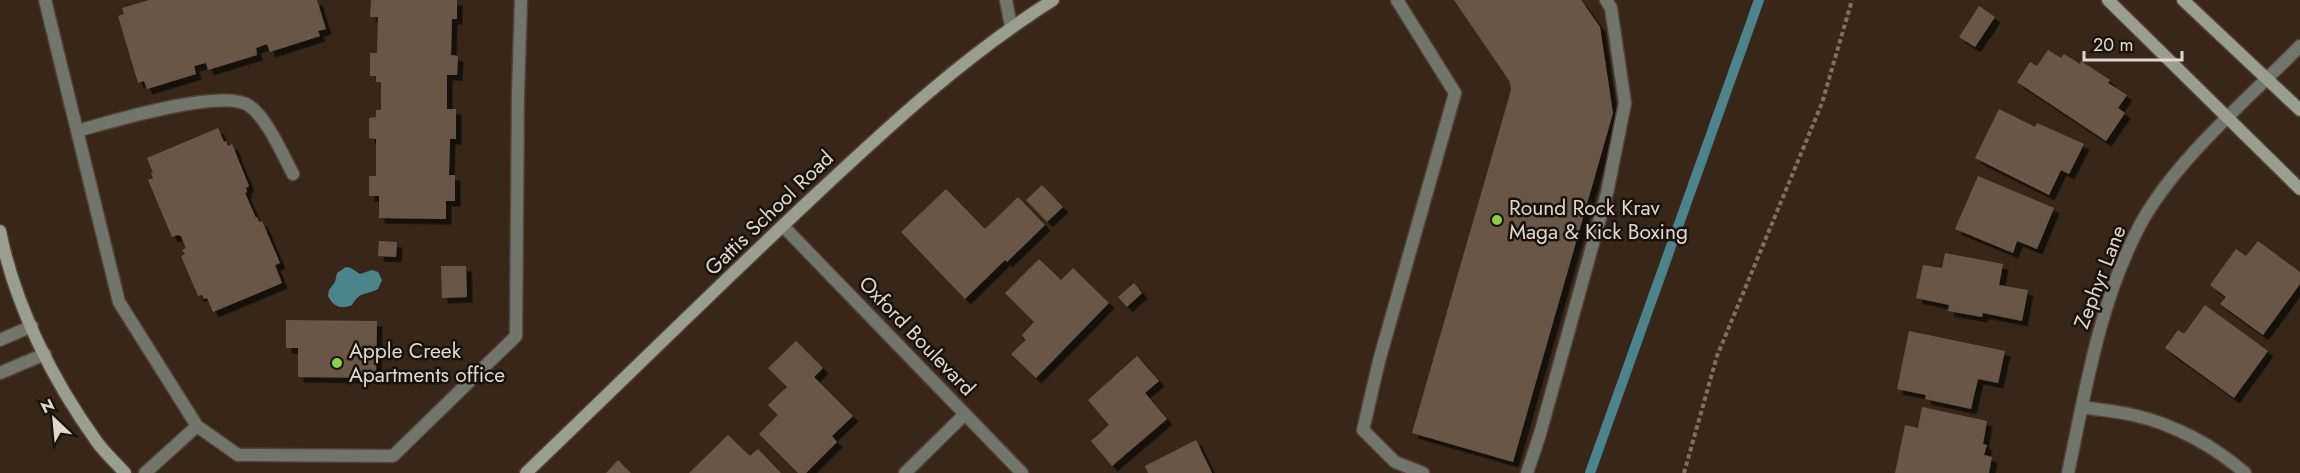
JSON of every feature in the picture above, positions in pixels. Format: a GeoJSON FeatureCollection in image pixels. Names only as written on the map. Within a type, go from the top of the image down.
{"type":"FeatureCollection","features":[{"type":"Feature","properties":{"kind":"main road","name":"Gattis School Road"},"geometry":{"type":"LineString","coordinates":[[526,473],[904,113],[1011,26],[1053,0]]}},
{"type":"Feature","properties":{"kind":"main road"},"geometry":{"type":"LineString","coordinates":[[2108,0],[2300,189]]}},
{"type":"Feature","properties":{"kind":"main road"},"geometry":{"type":"LineString","coordinates":[[2183,0],[2300,110]]}},
{"type":"Feature","properties":{"kind":"main road"},"geometry":{"type":"LineString","coordinates":[[0,231],[19,294],[45,354],[68,397],[98,444],[125,473]]}},
{"type":"Feature","properties":{"kind":"street"},"geometry":{"type":"LineString","coordinates":[[45,0],[49,24],[119,302],[197,426],[238,455],[393,456],[516,336],[521,0]]}},
{"type":"Feature","properties":{"kind":"street"},"geometry":{"type":"LineString","coordinates":[[1006,0],[1011,26]]}},
{"type":"Feature","properties":{"kind":"street"},"geometry":{"type":"LineString","coordinates":[[1397,0],[1455,93],[1379,361],[1363,430],[1395,462],[1423,473]]}},
{"type":"Feature","properties":{"kind":"street"},"geometry":{"type":"LineString","coordinates":[[1527,473],[1607,193],[1625,103],[1611,8],[1606,0]]}},
{"type":"Feature","properties":{"kind":"street","name":"Zephyr Lane"},"geometry":{"type":"LineString","coordinates":[[2068,473],[2099,327],[2117,275],[2141,224],[2174,176],[2226,118],[2300,46]]}},
{"type":"Feature","properties":{"kind":"street"},"geometry":{"type":"LineString","coordinates":[[77,131],[168,107],[221,100],[246,103],[259,115],[293,174]]}},
{"type":"Feature","properties":{"kind":"street","name":"Oxford Boulevard"},"geometry":{"type":"LineString","coordinates":[[783,226],[1022,473]]}},
{"type":"Feature","properties":{"kind":"street"},"geometry":{"type":"LineString","coordinates":[[0,340],[32,326]]}},
{"type":"Feature","properties":{"kind":"street"},"geometry":{"type":"LineString","coordinates":[[0,373],[45,354]]}},
{"type":"Feature","properties":{"kind":"street"},"geometry":{"type":"LineString","coordinates":[[2082,407],[2132,414],[2156,421],[2202,442],[2245,473]]}},
{"type":"Feature","properties":{"kind":"street"},"geometry":{"type":"LineString","coordinates":[[905,473],[965,414]]}},
{"type":"Feature","properties":{"kind":"street"},"geometry":{"type":"LineString","coordinates":[[145,473],[197,426]]}},
{"type":"Feature","properties":{"kind":"path"},"geometry":{"type":"LineString","coordinates":[[1684,473],[1717,356],[1822,103],[1852,0]]}},
{"type":"Feature","properties":{"kind":"water"},"geometry":{"type":"Polygon","coordinates":[[[346,267],[360,274],[372,270],[378,272],[382,280],[378,289],[361,295],[352,305],[341,307],[335,305],[328,296],[337,273],[346,267]]]}},
{"type":"Feature","properties":{"kind":"building"},"geometry":{"type":"Polygon","coordinates":[[[149,0],[317,0],[326,29],[318,31],[320,36],[270,52],[267,44],[256,48],[257,55],[208,70],[206,63],[194,66],[196,74],[147,89],[144,81],[138,83],[118,16],[124,14],[122,8],[149,0]]]}},
{"type":"Feature","properties":{"kind":"building"},"geometry":{"type":"Polygon","coordinates":[[[371,0],[457,0],[457,19],[452,19],[451,55],[458,56],[457,75],[447,75],[447,109],[456,109],[456,139],[450,139],[449,175],[455,175],[455,201],[446,201],[446,219],[379,218],[379,196],[369,196],[369,176],[376,176],[376,139],[369,138],[369,118],[376,117],[376,110],[381,110],[381,82],[376,82],[376,76],[370,76],[370,53],[377,53],[378,17],[370,17],[371,0]]]}},
{"type":"Feature","properties":{"kind":"building"},"geometry":{"type":"Polygon","coordinates":[[[1454,0],[1581,0],[1600,27],[1613,113],[1513,462],[1412,433],[1511,90],[1510,82],[1454,0]]]}},
{"type":"Feature","properties":{"kind":"building"},"geometry":{"type":"Polygon","coordinates":[[[1979,6],[1995,17],[1975,47],[1959,37],[1979,6]]]}},
{"type":"Feature","properties":{"kind":"building"},"geometry":{"type":"Polygon","coordinates":[[[2048,50],[2061,58],[2064,54],[2080,64],[2081,61],[2110,80],[2108,83],[2127,95],[2118,108],[2125,113],[2106,141],[2017,82],[2030,62],[2037,66],[2048,50]]]}},
{"type":"Feature","properties":{"kind":"building"},"geometry":{"type":"Polygon","coordinates":[[[1999,109],[2035,127],[2037,123],[2084,144],[2069,174],[2061,170],[2049,195],[1975,158],[1999,109]]]}},
{"type":"Feature","properties":{"kind":"building"},"geometry":{"type":"Polygon","coordinates":[[[218,128],[224,142],[226,141],[228,146],[232,144],[249,186],[245,193],[256,218],[259,222],[262,221],[280,263],[275,265],[282,283],[213,312],[207,298],[204,299],[202,295],[198,296],[181,256],[185,254],[182,250],[186,248],[181,236],[172,237],[148,180],[153,178],[151,173],[153,173],[147,158],[218,128]]]}},
{"type":"Feature","properties":{"kind":"building"},"geometry":{"type":"Polygon","coordinates":[[[1978,176],[2054,208],[2037,249],[2017,241],[2013,253],[1955,229],[1978,176]]]}},
{"type":"Feature","properties":{"kind":"building"},"geometry":{"type":"Polygon","coordinates":[[[1042,185],[1063,207],[1047,222],[1026,200],[1042,185]]]}},
{"type":"Feature","properties":{"kind":"building"},"geometry":{"type":"Polygon","coordinates":[[[946,189],[985,229],[1018,197],[1045,225],[965,299],[901,232],[946,189]]]}},
{"type":"Feature","properties":{"kind":"building"},"geometry":{"type":"Polygon","coordinates":[[[379,241],[397,242],[396,257],[378,256],[379,241]]]}},
{"type":"Feature","properties":{"kind":"building"},"geometry":{"type":"Polygon","coordinates":[[[2258,241],[2300,272],[2300,284],[2263,335],[2220,304],[2226,297],[2210,285],[2236,249],[2246,256],[2258,241]]]}},
{"type":"Feature","properties":{"kind":"building"},"geometry":{"type":"Polygon","coordinates":[[[1945,253],[2003,264],[1999,285],[2028,290],[2022,321],[1983,313],[1982,317],[1948,311],[1949,305],[1916,298],[1923,265],[1942,268],[1945,253]]]}},
{"type":"Feature","properties":{"kind":"building"},"geometry":{"type":"Polygon","coordinates":[[[1039,259],[1061,280],[1073,268],[1109,303],[1036,378],[1011,354],[1026,340],[1022,335],[1034,322],[1005,293],[1039,259]]]}},
{"type":"Feature","properties":{"kind":"building"},"geometry":{"type":"Polygon","coordinates":[[[441,266],[466,266],[467,297],[442,298],[441,266]]]}},
{"type":"Feature","properties":{"kind":"building"},"geometry":{"type":"Polygon","coordinates":[[[1134,283],[1142,293],[1127,307],[1118,297],[1134,283]]]}},
{"type":"Feature","properties":{"kind":"building"},"geometry":{"type":"Polygon","coordinates":[[[2205,305],[2268,351],[2234,398],[2165,348],[2178,330],[2184,334],[2205,305]]]}},
{"type":"Feature","properties":{"kind":"building","name":"Apple Creek Apartments office"},"geometry":{"type":"Polygon","coordinates":[[[286,320],[377,321],[376,378],[298,377],[298,348],[286,348],[286,320]]]}},
{"type":"Feature","properties":{"kind":"building"},"geometry":{"type":"Polygon","coordinates":[[[1909,331],[2005,351],[1998,383],[1978,379],[1971,409],[1925,399],[1926,395],[1897,389],[1909,331]]]}},
{"type":"Feature","properties":{"kind":"building"},"geometry":{"type":"Polygon","coordinates":[[[796,341],[823,368],[814,377],[853,416],[832,436],[837,442],[806,473],[798,473],[759,434],[778,415],[768,405],[787,387],[768,368],[796,341]]]}},
{"type":"Feature","properties":{"kind":"building"},"geometry":{"type":"Polygon","coordinates":[[[1137,356],[1159,381],[1145,393],[1167,419],[1112,466],[1091,441],[1109,425],[1088,400],[1137,356]]]}},
{"type":"Feature","properties":{"kind":"building"},"geometry":{"type":"Polygon","coordinates":[[[1922,407],[1987,421],[1983,444],[1987,445],[1984,455],[1992,457],[1989,473],[1895,473],[1905,425],[1918,428],[1922,407]]]}},
{"type":"Feature","properties":{"kind":"building"},"geometry":{"type":"Polygon","coordinates":[[[728,435],[750,456],[758,449],[781,473],[689,473],[728,435]]]}},
{"type":"Feature","properties":{"kind":"building"},"geometry":{"type":"Polygon","coordinates":[[[1196,440],[1212,473],[1148,473],[1145,466],[1196,440]]]}},
{"type":"Feature","properties":{"kind":"building"},"geometry":{"type":"Polygon","coordinates":[[[618,460],[631,473],[606,473],[618,460]]]}},
{"type":"Feature","properties":{"kind":"waterway"},"geometry":{"type":"LineString","coordinates":[[1590,473],[1759,0]]}},
{"type":"Feature","properties":{"kind":"place","name":"Round Rock Krav Maga & Kick Boxing"},"geometry":{"type":"Point","coordinates":[1497,220]}},
{"type":"Feature","properties":{"kind":"place","name":"Apple Creek Apartments office"},"geometry":{"type":"Point","coordinates":[337,363]}}]}
